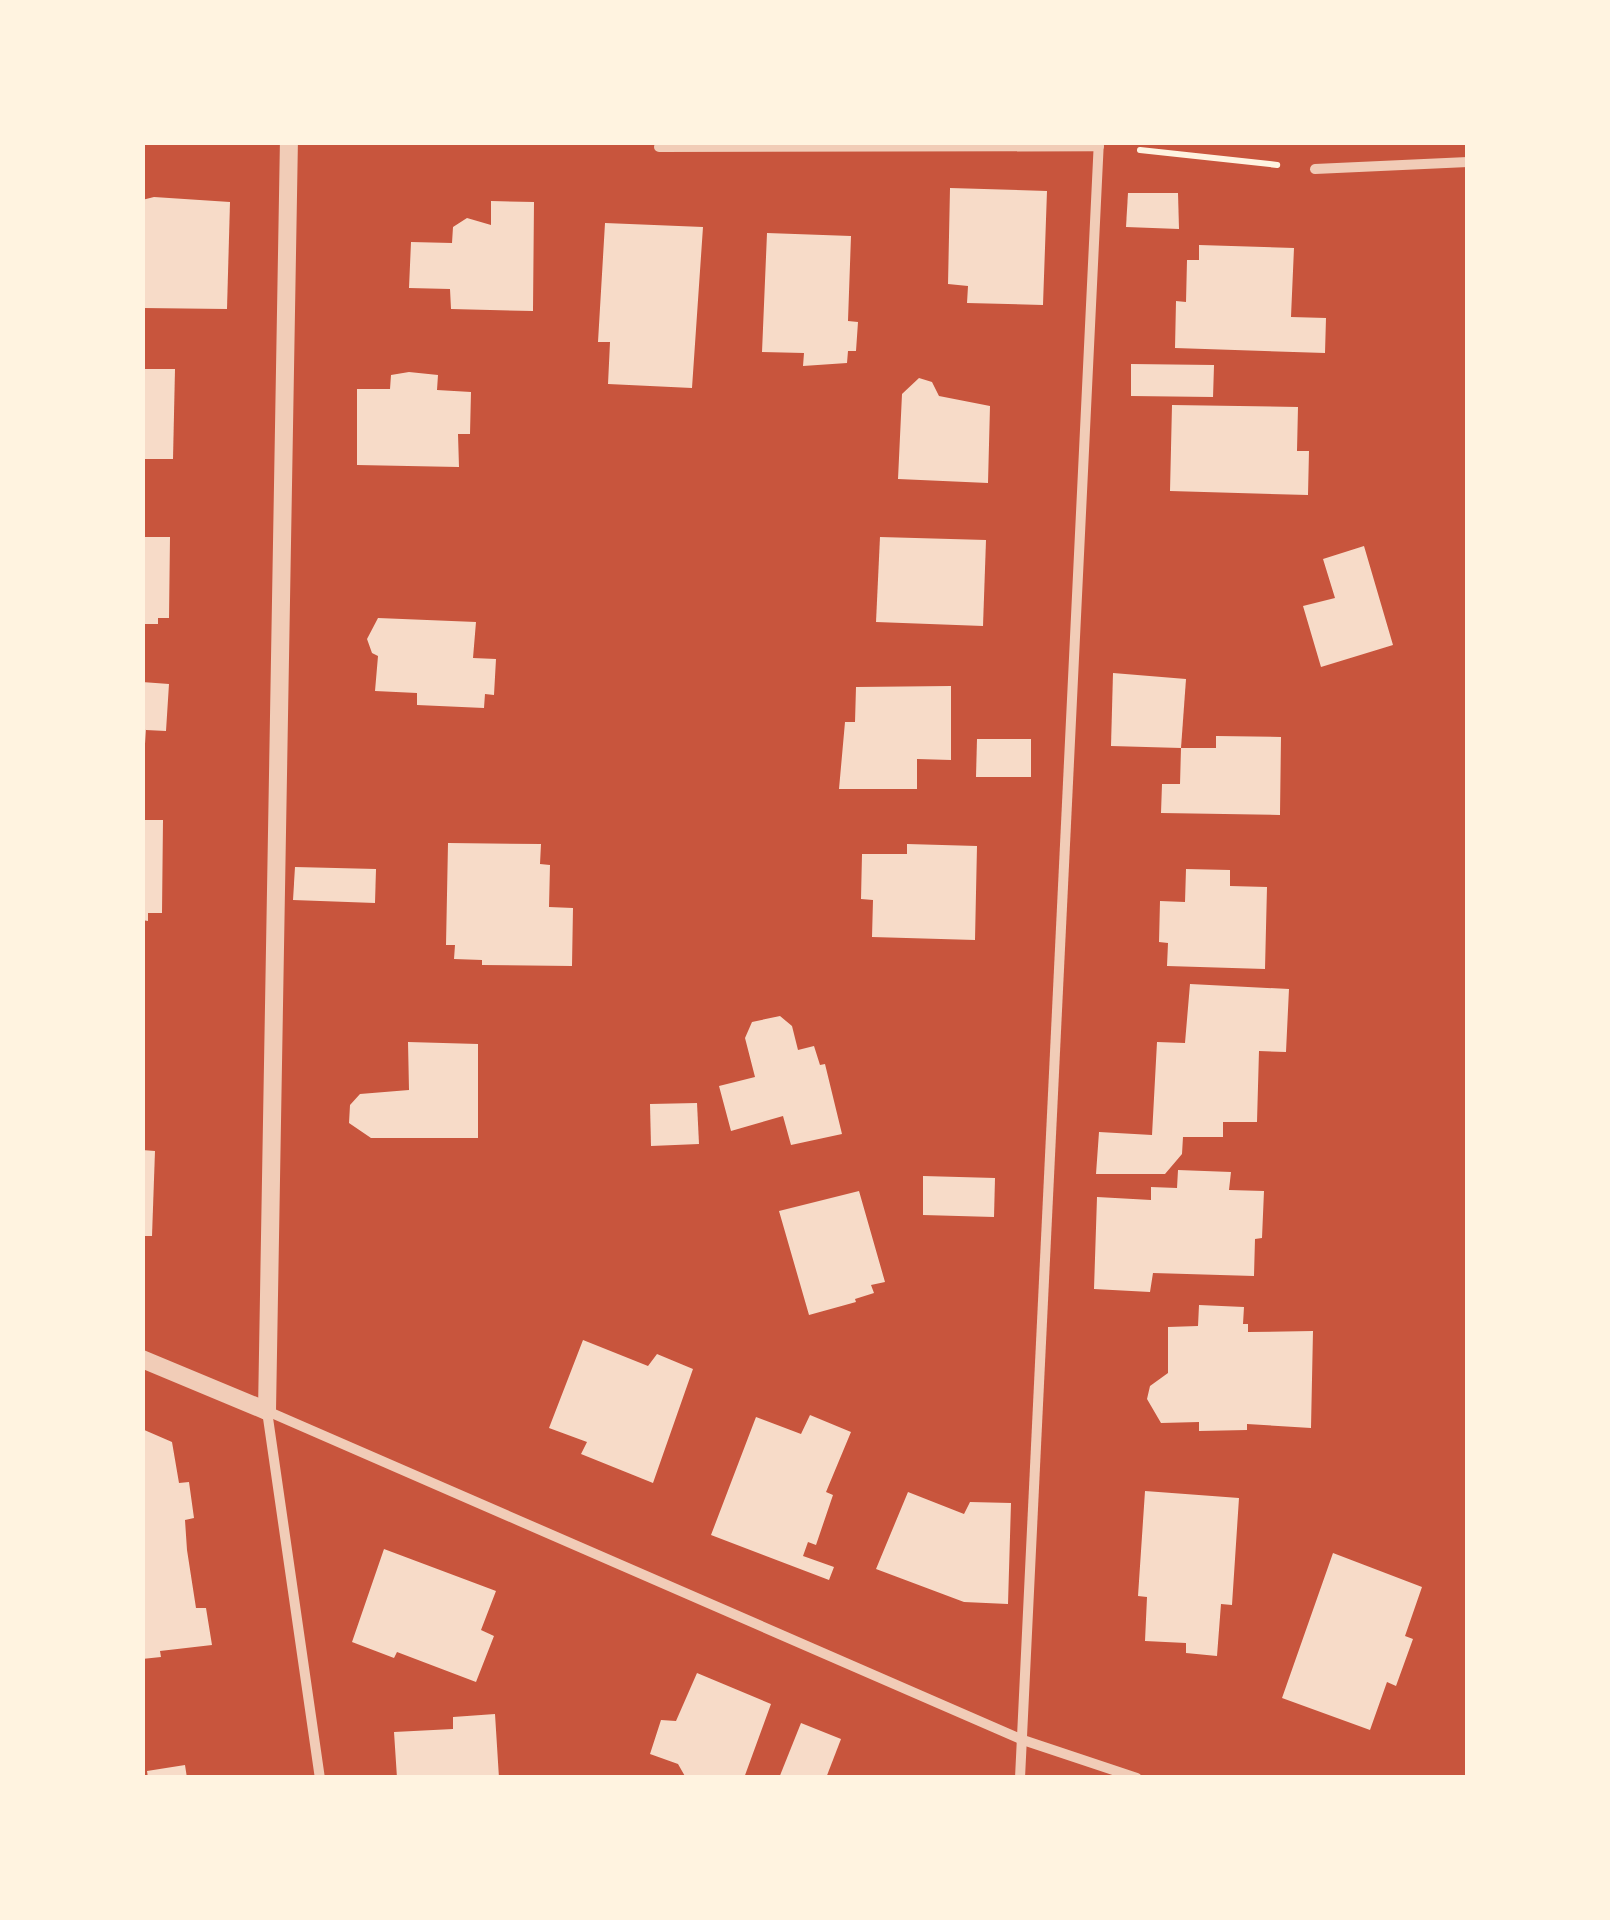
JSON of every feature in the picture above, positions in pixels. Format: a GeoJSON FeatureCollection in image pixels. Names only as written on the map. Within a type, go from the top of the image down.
{"type":"FeatureCollection","features":[{"type":"Feature","properties":{"kind":"street"},"geometry":{"type":"LineString","coordinates":[[289,142],[267,1411],[320,1778]]}},
{"type":"Feature","properties":{"kind":"street"},"geometry":{"type":"LineString","coordinates":[[660,147],[1099,144],[1020,1778]]}},
{"type":"Feature","properties":{"kind":"street"},"geometry":{"type":"LineString","coordinates":[[1315,168],[1468,162]]}},
{"type":"Feature","properties":{"kind":"street"},"geometry":{"type":"LineString","coordinates":[[142,1359],[1023,1740],[1137,1778]]}},
{"type":"Feature","properties":{"kind":"path"},"geometry":{"type":"LineString","coordinates":[[1099,144],[1315,168]]}},
{"type":"Feature","properties":{"kind":"building"},"geometry":{"type":"Polygon","coordinates":[[[950,188],[1047,191],[1043,305],[967,303],[968,286],[948,284],[950,188]]]}},
{"type":"Feature","properties":{"kind":"building"},"geometry":{"type":"Polygon","coordinates":[[[1128,193],[1178,193],[1179,229],[1126,227],[1128,193]]]}},
{"type":"Feature","properties":{"kind":"building"},"geometry":{"type":"Polygon","coordinates":[[[154,197],[230,202],[227,309],[142,308],[142,200],[154,197]]]}},
{"type":"Feature","properties":{"kind":"building"},"geometry":{"type":"Polygon","coordinates":[[[491,201],[534,202],[533,311],[451,309],[450,289],[409,288],[411,242],[452,243],[453,227],[467,218],[491,225],[491,201]]]}},
{"type":"Feature","properties":{"kind":"building"},"geometry":{"type":"Polygon","coordinates":[[[605,223],[703,227],[692,388],[608,384],[610,342],[598,342],[605,223]]]}},
{"type":"Feature","properties":{"kind":"building"},"geometry":{"type":"Polygon","coordinates":[[[767,233],[851,236],[848,321],[858,322],[856,351],[848,351],[847,363],[803,366],[804,353],[762,352],[767,233]]]}},
{"type":"Feature","properties":{"kind":"building"},"geometry":{"type":"Polygon","coordinates":[[[1199,245],[1294,248],[1291,317],[1326,318],[1325,353],[1175,348],[1176,301],[1186,302],[1187,260],[1199,260],[1199,245]]]}},
{"type":"Feature","properties":{"kind":"building"},"geometry":{"type":"Polygon","coordinates":[[[1131,364],[1214,365],[1213,397],[1131,396],[1131,364]]]}},
{"type":"Feature","properties":{"kind":"building"},"geometry":{"type":"Polygon","coordinates":[[[142,369],[175,369],[173,459],[142,459],[142,369]]]}},
{"type":"Feature","properties":{"kind":"building"},"geometry":{"type":"Polygon","coordinates":[[[391,375],[438,375],[437,390],[471,392],[470,434],[458,434],[459,467],[357,465],[357,389],[390,389],[391,375]]]}},
{"type":"Feature","properties":{"kind":"building"},"geometry":{"type":"Polygon","coordinates":[[[919,378],[932,382],[939,396],[990,406],[988,483],[898,479],[902,394],[919,378]]]}},
{"type":"Feature","properties":{"kind":"building"},"geometry":{"type":"Polygon","coordinates":[[[1172,405],[1298,407],[1297,451],[1309,451],[1308,495],[1170,491],[1172,405]]]}},
{"type":"Feature","properties":{"kind":"building"},"geometry":{"type":"Polygon","coordinates":[[[142,537],[170,537],[169,618],[158,618],[158,624],[142,624],[142,537]]]}},
{"type":"Feature","properties":{"kind":"building"},"geometry":{"type":"Polygon","coordinates":[[[880,537],[986,540],[983,626],[876,622],[880,537]]]}},
{"type":"Feature","properties":{"kind":"building"},"geometry":{"type":"Polygon","coordinates":[[[1364,546],[1393,645],[1321,667],[1303,606],[1335,598],[1323,559],[1364,546]]]}},
{"type":"Feature","properties":{"kind":"building"},"geometry":{"type":"Polygon","coordinates":[[[378,618],[476,622],[473,658],[496,659],[494,695],[485,694],[484,708],[417,705],[417,693],[375,691],[378,656],[372,653],[367,639],[378,618]]]}},
{"type":"Feature","properties":{"kind":"building"},"geometry":{"type":"Polygon","coordinates":[[[1113,673],[1186,679],[1181,748],[1111,746],[1113,673]]]}},
{"type":"Feature","properties":{"kind":"building"},"geometry":{"type":"Polygon","coordinates":[[[142,682],[169,684],[166,731],[146,730],[146,744],[142,682]]]}},
{"type":"Feature","properties":{"kind":"building"},"geometry":{"type":"Polygon","coordinates":[[[951,686],[951,760],[917,759],[917,789],[839,789],[845,722],[855,722],[856,687],[951,686]]]}},
{"type":"Feature","properties":{"kind":"building"},"geometry":{"type":"Polygon","coordinates":[[[1216,736],[1281,737],[1280,815],[1161,813],[1162,784],[1180,784],[1181,748],[1216,748],[1216,736]]]}},
{"type":"Feature","properties":{"kind":"building"},"geometry":{"type":"Polygon","coordinates":[[[977,739],[1031,739],[1031,777],[976,777],[977,739]]]}},
{"type":"Feature","properties":{"kind":"building"},"geometry":{"type":"Polygon","coordinates":[[[142,820],[163,820],[162,913],[148,913],[148,921],[142,920],[142,820]]]}},
{"type":"Feature","properties":{"kind":"building"},"geometry":{"type":"Polygon","coordinates":[[[448,843],[541,844],[540,864],[550,865],[549,907],[573,908],[572,966],[482,965],[482,960],[454,959],[455,945],[446,945],[448,843]]]}},
{"type":"Feature","properties":{"kind":"building"},"geometry":{"type":"Polygon","coordinates":[[[907,844],[977,846],[975,940],[872,937],[873,900],[861,899],[862,854],[907,854],[907,844]]]}},
{"type":"Feature","properties":{"kind":"building"},"geometry":{"type":"Polygon","coordinates":[[[295,867],[376,869],[375,903],[293,900],[295,867]]]}},
{"type":"Feature","properties":{"kind":"building"},"geometry":{"type":"Polygon","coordinates":[[[1186,869],[1230,870],[1230,886],[1267,887],[1265,969],[1167,966],[1168,943],[1159,942],[1160,901],[1185,902],[1186,869]]]}},
{"type":"Feature","properties":{"kind":"building"},"geometry":{"type":"Polygon","coordinates":[[[1190,984],[1289,989],[1286,1052],[1259,1051],[1257,1122],[1223,1122],[1223,1137],[1183,1137],[1182,1154],[1165,1174],[1096,1174],[1099,1132],[1152,1135],[1157,1042],[1185,1043],[1190,984]]]}},
{"type":"Feature","properties":{"kind":"building"},"geometry":{"type":"Polygon","coordinates":[[[780,1016],[792,1026],[798,1050],[814,1046],[820,1065],[825,1064],[842,1134],[791,1145],[783,1116],[731,1131],[719,1086],[755,1077],[745,1038],[752,1022],[780,1016]]]}},
{"type":"Feature","properties":{"kind":"building"},"geometry":{"type":"Polygon","coordinates":[[[408,1042],[478,1044],[478,1138],[371,1138],[349,1123],[350,1105],[360,1094],[409,1090],[408,1042]]]}},
{"type":"Feature","properties":{"kind":"building"},"geometry":{"type":"Polygon","coordinates":[[[697,1103],[699,1144],[651,1146],[650,1104],[697,1103]]]}},
{"type":"Feature","properties":{"kind":"building"},"geometry":{"type":"Polygon","coordinates":[[[142,1150],[155,1151],[152,1236],[142,1236],[142,1150]]]}},
{"type":"Feature","properties":{"kind":"building"},"geometry":{"type":"Polygon","coordinates":[[[1178,1170],[1231,1172],[1229,1190],[1264,1191],[1262,1238],[1255,1239],[1254,1276],[1153,1273],[1150,1292],[1094,1289],[1097,1197],[1151,1200],[1151,1187],[1177,1188],[1178,1170]]]}},
{"type":"Feature","properties":{"kind":"building"},"geometry":{"type":"Polygon","coordinates":[[[923,1176],[995,1178],[994,1217],[923,1215],[923,1176]]]}},
{"type":"Feature","properties":{"kind":"building"},"geometry":{"type":"Polygon","coordinates":[[[859,1191],[885,1282],[871,1285],[874,1293],[855,1299],[856,1302],[809,1315],[779,1211],[859,1191]]]}},
{"type":"Feature","properties":{"kind":"building"},"geometry":{"type":"Polygon","coordinates":[[[1199,1305],[1244,1307],[1243,1324],[1248,1324],[1248,1332],[1313,1331],[1311,1428],[1247,1424],[1247,1430],[1199,1431],[1199,1422],[1161,1423],[1147,1399],[1150,1386],[1168,1373],[1168,1327],[1198,1326],[1199,1305]]]}},
{"type":"Feature","properties":{"kind":"building"},"geometry":{"type":"Polygon","coordinates":[[[583,1340],[648,1366],[657,1354],[693,1369],[653,1483],[581,1454],[587,1442],[549,1428],[583,1340]]]}},
{"type":"Feature","properties":{"kind":"building"},"geometry":{"type":"Polygon","coordinates":[[[810,1415],[851,1432],[826,1492],[833,1495],[816,1545],[808,1542],[803,1556],[834,1567],[829,1580],[711,1535],[756,1417],[801,1434],[810,1415]]]}},
{"type":"Feature","properties":{"kind":"building"},"geometry":{"type":"Polygon","coordinates":[[[142,1429],[172,1442],[179,1483],[189,1482],[194,1518],[185,1520],[187,1550],[196,1608],[206,1608],[212,1645],[160,1651],[161,1657],[142,1659],[142,1429]]]}},
{"type":"Feature","properties":{"kind":"building"},"geometry":{"type":"Polygon","coordinates":[[[1145,1491],[1239,1498],[1232,1605],[1221,1604],[1217,1656],[1186,1653],[1186,1643],[1145,1641],[1147,1597],[1138,1596],[1145,1491]]]}},
{"type":"Feature","properties":{"kind":"building"},"geometry":{"type":"Polygon","coordinates":[[[908,1492],[964,1514],[970,1502],[1011,1503],[1008,1604],[964,1602],[876,1569],[908,1492]]]}},
{"type":"Feature","properties":{"kind":"building"},"geometry":{"type":"Polygon","coordinates":[[[384,1549],[496,1591],[481,1630],[494,1636],[476,1682],[397,1652],[394,1658],[352,1642],[384,1549]]]}},
{"type":"Feature","properties":{"kind":"building"},"geometry":{"type":"Polygon","coordinates":[[[1333,1553],[1422,1587],[1405,1636],[1413,1639],[1396,1686],[1387,1682],[1370,1730],[1282,1698],[1333,1553]]]}},
{"type":"Feature","properties":{"kind":"building"},"geometry":{"type":"Polygon","coordinates":[[[697,1673],[771,1704],[744,1778],[686,1778],[678,1764],[650,1754],[661,1720],[676,1721],[697,1673]]]}},
{"type":"Feature","properties":{"kind":"building"},"geometry":{"type":"Polygon","coordinates":[[[495,1714],[499,1778],[397,1778],[394,1732],[453,1729],[453,1717],[495,1714]]]}},
{"type":"Feature","properties":{"kind":"building"},"geometry":{"type":"Polygon","coordinates":[[[801,1723],[841,1739],[826,1778],[779,1778],[801,1723]]]}},
{"type":"Feature","properties":{"kind":"building"},"geometry":{"type":"Polygon","coordinates":[[[185,1765],[187,1778],[148,1778],[147,1771],[185,1765]]]}}]}
